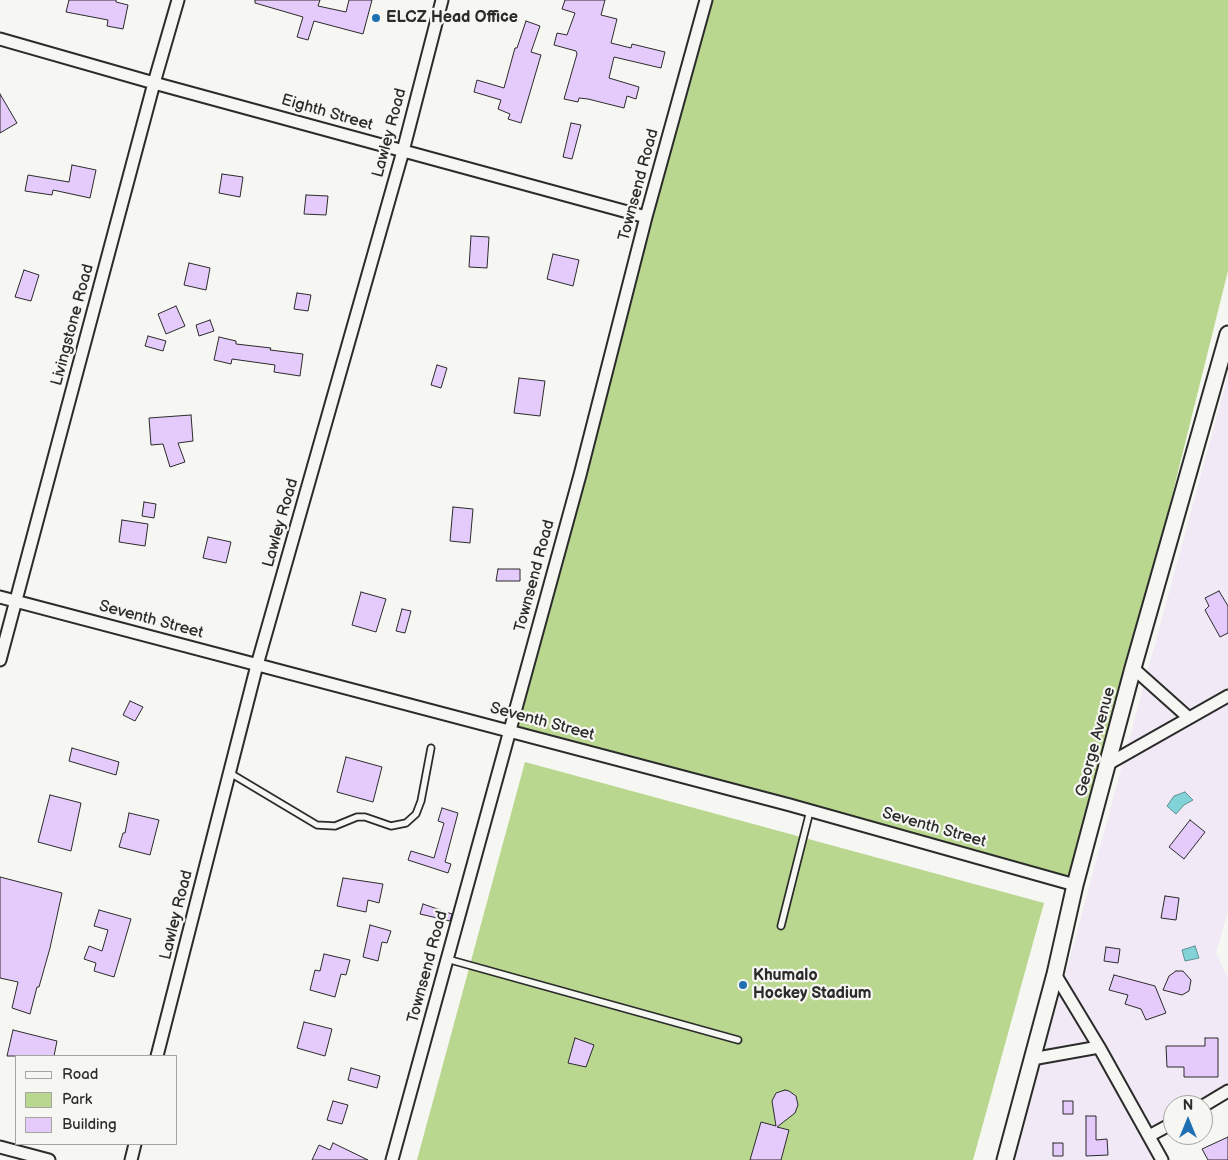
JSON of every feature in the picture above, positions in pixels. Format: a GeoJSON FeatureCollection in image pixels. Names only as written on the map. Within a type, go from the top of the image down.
{"type":"FeatureCollection","features":[{"type":"Feature","properties":{"kind":"main road","name":"George Avenue"},"geometry":{"type":"LineString","coordinates":[[1005,1160],[1055,974],[1075,885],[1133,668],[1224,363],[1228,334]]}},
{"type":"Feature","properties":{"kind":"street","name":"Livingstone Road"},"geometry":{"type":"LineString","coordinates":[[0,660],[154,83],[178,0]]}},
{"type":"Feature","properties":{"kind":"street","name":"Lawley Road"},"geometry":{"type":"LineString","coordinates":[[157,1055],[258,665],[403,151],[442,0]]}},
{"type":"Feature","properties":{"kind":"street","name":"Townsend Road"},"geometry":{"type":"LineString","coordinates":[[392,1160],[580,475],[646,217],[706,0]]}},
{"type":"Feature","properties":{"kind":"street","name":"Eighth Street"},"geometry":{"type":"LineString","coordinates":[[0,39],[154,83],[646,217]]}},
{"type":"Feature","properties":{"kind":"street","name":"Seventh Street"},"geometry":{"type":"LineString","coordinates":[[0,597],[510,730],[1075,885]]}},
{"type":"Feature","properties":{"kind":"street"},"geometry":{"type":"LineString","coordinates":[[1133,668],[1189,718]]}},
{"type":"Feature","properties":{"kind":"street"},"geometry":{"type":"LineString","coordinates":[[1108,764],[1228,696]]}},
{"type":"Feature","properties":{"kind":"street"},"geometry":{"type":"LineString","coordinates":[[1055,974],[1099,1047],[1162,1160]]}},
{"type":"Feature","properties":{"kind":"street"},"geometry":{"type":"LineString","coordinates":[[1032,1060],[1099,1047]]}},
{"type":"Feature","properties":{"kind":"street"},"geometry":{"type":"LineString","coordinates":[[1213,1100],[1228,1091]]}},
{"type":"Feature","properties":{"kind":"street"},"geometry":{"type":"LineString","coordinates":[[1149,1136],[1163,1128]]}},
{"type":"Feature","properties":{"kind":"street"},"geometry":{"type":"LineString","coordinates":[[131,1160],[135,1145]]}},
{"type":"Feature","properties":{"kind":"street"},"geometry":{"type":"LineString","coordinates":[[0,1146],[49,1160]]}},
{"type":"Feature","properties":{"kind":"lane"},"geometry":{"type":"LineString","coordinates":[[230,773],[317,825],[335,826],[357,817],[365,817],[391,826],[406,823],[416,814],[421,801],[431,748]]}},
{"type":"Feature","properties":{"kind":"lane"},"geometry":{"type":"LineString","coordinates":[[782,926],[810,811]]}},
{"type":"Feature","properties":{"kind":"lane"},"geometry":{"type":"LineString","coordinates":[[447,959],[738,1040]]}},
{"type":"Feature","properties":{"kind":"shaded area"},"geometry":{"type":"Polygon","coordinates":[[[1228,375],[1228,912],[1216,953],[1228,978],[1228,1090],[1213,1099],[1213,1095],[1163,1095],[1163,1127],[1147,1136],[1160,1160],[1015,1160],[1228,375]]]}},
{"type":"Feature","properties":{"kind":"green space"},"geometry":{"type":"Polygon","coordinates":[[[709,0],[1228,0],[1228,271],[1075,885],[510,730],[709,0]]]}},
{"type":"Feature","properties":{"kind":"green space","name":"Khumalo Hockey Stadium"},"geometry":{"type":"Polygon","coordinates":[[[525,762],[1044,903],[973,1160],[417,1160],[525,762]]]}},
{"type":"Feature","properties":{"kind":"water"},"geometry":{"type":"Polygon","coordinates":[[[1185,792],[1193,800],[1184,805],[1176,814],[1167,806],[1174,796],[1185,792]]]}},
{"type":"Feature","properties":{"kind":"water"},"geometry":{"type":"Polygon","coordinates":[[[1195,946],[1199,958],[1185,961],[1182,950],[1195,946]]]}},
{"type":"Feature","properties":{"kind":"building"},"geometry":{"type":"Polygon","coordinates":[[[69,0],[116,0],[116,2],[128,5],[123,29],[107,26],[108,20],[66,12],[69,0]]]}},
{"type":"Feature","properties":{"kind":"building"},"geometry":{"type":"Polygon","coordinates":[[[255,0],[320,0],[318,6],[346,12],[349,0],[372,0],[363,34],[314,21],[308,40],[297,37],[303,17],[255,3],[255,0]]]}},
{"type":"Feature","properties":{"kind":"building"},"geometry":{"type":"Polygon","coordinates":[[[565,0],[605,0],[601,15],[617,19],[611,43],[631,48],[632,44],[665,52],[661,68],[614,57],[609,78],[639,87],[636,99],[627,96],[624,108],[588,99],[579,98],[578,102],[564,99],[577,54],[576,51],[554,45],[557,33],[567,35],[575,13],[562,9],[565,0]]]}},
{"type":"Feature","properties":{"kind":"building"},"geometry":{"type":"Polygon","coordinates":[[[526,21],[540,26],[531,52],[541,55],[521,123],[508,119],[510,114],[498,109],[501,100],[474,92],[477,80],[504,88],[515,48],[517,48],[526,21]]]}},
{"type":"Feature","properties":{"kind":"building"},"geometry":{"type":"Polygon","coordinates":[[[0,94],[17,123],[0,133],[0,94]]]}},
{"type":"Feature","properties":{"kind":"building"},"geometry":{"type":"Polygon","coordinates":[[[571,123],[581,125],[572,159],[563,157],[571,123]]]}},
{"type":"Feature","properties":{"kind":"building"},"geometry":{"type":"Polygon","coordinates":[[[72,165],[96,170],[90,198],[53,190],[52,195],[25,191],[28,175],[69,182],[72,165]]]}},
{"type":"Feature","properties":{"kind":"building"},"geometry":{"type":"Polygon","coordinates":[[[222,174],[243,177],[240,197],[219,193],[222,174]]]}},
{"type":"Feature","properties":{"kind":"building"},"geometry":{"type":"Polygon","coordinates":[[[306,195],[328,196],[326,215],[304,214],[306,195]]]}},
{"type":"Feature","properties":{"kind":"building"},"geometry":{"type":"Polygon","coordinates":[[[471,236],[489,237],[487,268],[469,267],[471,236]]]}},
{"type":"Feature","properties":{"kind":"building"},"geometry":{"type":"Polygon","coordinates":[[[553,254],[579,260],[573,286],[547,279],[553,254]]]}},
{"type":"Feature","properties":{"kind":"building"},"geometry":{"type":"Polygon","coordinates":[[[189,263],[210,268],[206,290],[184,285],[189,263]]]}},
{"type":"Feature","properties":{"kind":"building"},"geometry":{"type":"Polygon","coordinates":[[[24,270],[39,275],[31,301],[15,297],[24,270]]]}},
{"type":"Feature","properties":{"kind":"building"},"geometry":{"type":"Polygon","coordinates":[[[297,293],[311,295],[308,311],[294,309],[297,293]]]}},
{"type":"Feature","properties":{"kind":"building"},"geometry":{"type":"Polygon","coordinates":[[[176,306],[185,326],[166,334],[158,314],[176,306]]]}},
{"type":"Feature","properties":{"kind":"building"},"geometry":{"type":"Polygon","coordinates":[[[210,320],[214,331],[199,336],[196,325],[210,320]]]}},
{"type":"Feature","properties":{"kind":"building"},"geometry":{"type":"Polygon","coordinates":[[[148,336],[166,341],[163,351],[145,346],[148,336]]]}},
{"type":"Feature","properties":{"kind":"building"},"geometry":{"type":"Polygon","coordinates":[[[219,337],[236,341],[236,344],[303,354],[300,376],[274,372],[275,365],[232,359],[231,364],[214,360],[219,337]]]}},
{"type":"Feature","properties":{"kind":"building"},"geometry":{"type":"Polygon","coordinates":[[[437,365],[447,368],[441,388],[431,385],[437,365]]]}},
{"type":"Feature","properties":{"kind":"building"},"geometry":{"type":"Polygon","coordinates":[[[519,378],[545,381],[540,416],[514,413],[519,378]]]}},
{"type":"Feature","properties":{"kind":"building"},"geometry":{"type":"Polygon","coordinates":[[[191,415],[193,441],[178,443],[185,462],[170,467],[163,444],[151,445],[149,418],[191,415]]]}},
{"type":"Feature","properties":{"kind":"building"},"geometry":{"type":"Polygon","coordinates":[[[144,502],[156,504],[154,518],[142,516],[144,502]]]}},
{"type":"Feature","properties":{"kind":"building"},"geometry":{"type":"Polygon","coordinates":[[[453,507],[473,509],[470,543],[450,541],[453,507]]]}},
{"type":"Feature","properties":{"kind":"building"},"geometry":{"type":"Polygon","coordinates":[[[122,520],[148,524],[145,546],[119,542],[122,520]]]}},
{"type":"Feature","properties":{"kind":"building"},"geometry":{"type":"Polygon","coordinates":[[[208,537],[231,542],[226,563],[203,558],[208,537]]]}},
{"type":"Feature","properties":{"kind":"building"},"geometry":{"type":"Polygon","coordinates":[[[498,569],[520,569],[520,581],[496,581],[498,569]]]}},
{"type":"Feature","properties":{"kind":"building"},"geometry":{"type":"Polygon","coordinates":[[[1219,591],[1228,606],[1228,633],[1220,637],[1205,610],[1209,606],[1205,598],[1219,591]]]}},
{"type":"Feature","properties":{"kind":"building"},"geometry":{"type":"Polygon","coordinates":[[[361,592],[386,599],[376,632],[352,625],[361,592]]]}},
{"type":"Feature","properties":{"kind":"building"},"geometry":{"type":"Polygon","coordinates":[[[402,609],[411,611],[405,633],[396,631],[402,609]]]}},
{"type":"Feature","properties":{"kind":"building"},"geometry":{"type":"Polygon","coordinates":[[[130,701],[143,707],[135,721],[123,715],[130,701]]]}},
{"type":"Feature","properties":{"kind":"building"},"geometry":{"type":"Polygon","coordinates":[[[72,748],[119,762],[116,775],[69,761],[72,748]]]}},
{"type":"Feature","properties":{"kind":"building"},"geometry":{"type":"Polygon","coordinates":[[[346,757],[382,767],[373,802],[337,792],[346,757]]]}},
{"type":"Feature","properties":{"kind":"building"},"geometry":{"type":"Polygon","coordinates":[[[50,795],[81,803],[71,851],[38,842],[50,795]]]}},
{"type":"Feature","properties":{"kind":"building"},"geometry":{"type":"Polygon","coordinates":[[[442,808],[458,813],[445,862],[451,864],[448,873],[408,860],[411,851],[434,858],[444,823],[438,821],[442,808]]]}},
{"type":"Feature","properties":{"kind":"building"},"geometry":{"type":"Polygon","coordinates":[[[129,813],[159,820],[150,855],[119,847],[123,833],[125,833],[129,813]]]}},
{"type":"Feature","properties":{"kind":"building"},"geometry":{"type":"Polygon","coordinates":[[[1190,820],[1205,832],[1184,859],[1169,847],[1190,820]]]}},
{"type":"Feature","properties":{"kind":"building"},"geometry":{"type":"Polygon","coordinates":[[[0,877],[62,893],[50,948],[30,1014],[12,1008],[18,982],[0,978],[0,877]]]}},
{"type":"Feature","properties":{"kind":"building"},"geometry":{"type":"Polygon","coordinates":[[[343,878],[383,884],[379,903],[368,900],[366,912],[337,906],[343,878]]]}},
{"type":"Feature","properties":{"kind":"building"},"geometry":{"type":"Polygon","coordinates":[[[1165,896],[1179,898],[1176,920],[1161,918],[1165,896]]]}},
{"type":"Feature","properties":{"kind":"building"},"geometry":{"type":"Polygon","coordinates":[[[423,904],[452,914],[450,921],[420,914],[423,904]]]}},
{"type":"Feature","properties":{"kind":"building"},"geometry":{"type":"Polygon","coordinates":[[[99,910],[131,919],[114,977],[94,971],[96,963],[84,959],[89,946],[102,951],[108,930],[94,926],[99,910]]]}},
{"type":"Feature","properties":{"kind":"building"},"geometry":{"type":"Polygon","coordinates":[[[370,925],[391,931],[387,943],[382,942],[378,961],[363,957],[370,925]]]}},
{"type":"Feature","properties":{"kind":"building"},"geometry":{"type":"Polygon","coordinates":[[[1106,947],[1120,949],[1118,963],[1104,961],[1106,947]]]}},
{"type":"Feature","properties":{"kind":"building"},"geometry":{"type":"Polygon","coordinates":[[[324,954],[350,960],[346,975],[341,974],[335,997],[310,990],[315,970],[320,971],[324,954]]]}},
{"type":"Feature","properties":{"kind":"building"},"geometry":{"type":"Polygon","coordinates":[[[1176,971],[1183,971],[1191,980],[1189,991],[1182,995],[1163,990],[1169,976],[1176,971]]]}},
{"type":"Feature","properties":{"kind":"building"},"geometry":{"type":"Polygon","coordinates":[[[1114,975],[1155,986],[1166,1013],[1146,1020],[1141,1009],[1125,1004],[1128,995],[1109,990],[1114,975]]]}},
{"type":"Feature","properties":{"kind":"building"},"geometry":{"type":"Polygon","coordinates":[[[304,1022],[332,1029],[325,1056],[297,1048],[304,1022]]]}},
{"type":"Feature","properties":{"kind":"building"},"geometry":{"type":"Polygon","coordinates":[[[13,1030],[57,1041],[54,1055],[7,1056],[13,1030]]]}},
{"type":"Feature","properties":{"kind":"building"},"geometry":{"type":"Polygon","coordinates":[[[575,1038],[594,1045],[586,1067],[568,1063],[575,1038]]]}},
{"type":"Feature","properties":{"kind":"building"},"geometry":{"type":"Polygon","coordinates":[[[1205,1038],[1218,1038],[1218,1077],[1184,1077],[1184,1067],[1167,1067],[1166,1046],[1205,1046],[1205,1038]]]}},
{"type":"Feature","properties":{"kind":"building"},"geometry":{"type":"Polygon","coordinates":[[[351,1068],[380,1076],[377,1088],[348,1080],[351,1068]]]}},
{"type":"Feature","properties":{"kind":"building"},"geometry":{"type":"Polygon","coordinates":[[[785,1090],[796,1096],[798,1105],[795,1113],[777,1127],[789,1130],[781,1160],[750,1160],[761,1122],[776,1126],[772,1101],[776,1093],[785,1090]]]}},
{"type":"Feature","properties":{"kind":"building"},"geometry":{"type":"Polygon","coordinates":[[[333,1101],[348,1105],[342,1124],[327,1120],[333,1101]]]}},
{"type":"Feature","properties":{"kind":"building"},"geometry":{"type":"Polygon","coordinates":[[[1063,1101],[1073,1101],[1073,1114],[1063,1114],[1063,1101]]]}},
{"type":"Feature","properties":{"kind":"building"},"geometry":{"type":"Polygon","coordinates":[[[1086,1116],[1096,1116],[1096,1140],[1107,1139],[1108,1155],[1086,1156],[1086,1116]]]}},
{"type":"Feature","properties":{"kind":"building"},"geometry":{"type":"Polygon","coordinates":[[[1228,1137],[1228,1160],[1208,1160],[1202,1149],[1228,1137]]]}},
{"type":"Feature","properties":{"kind":"building"},"geometry":{"type":"Polygon","coordinates":[[[333,1143],[368,1160],[312,1160],[319,1145],[330,1150],[333,1143]]]}},
{"type":"Feature","properties":{"kind":"building"},"geometry":{"type":"Polygon","coordinates":[[[1053,1143],[1063,1143],[1063,1156],[1053,1156],[1053,1143]]]}},
{"type":"Feature","properties":{"kind":"place","name":"ELCZ Head Office"},"geometry":{"type":"Point","coordinates":[376,18]}},
{"type":"Feature","properties":{"kind":"place","name":"Khumalo Hockey Stadium"},"geometry":{"type":"Point","coordinates":[743,985]}}]}
